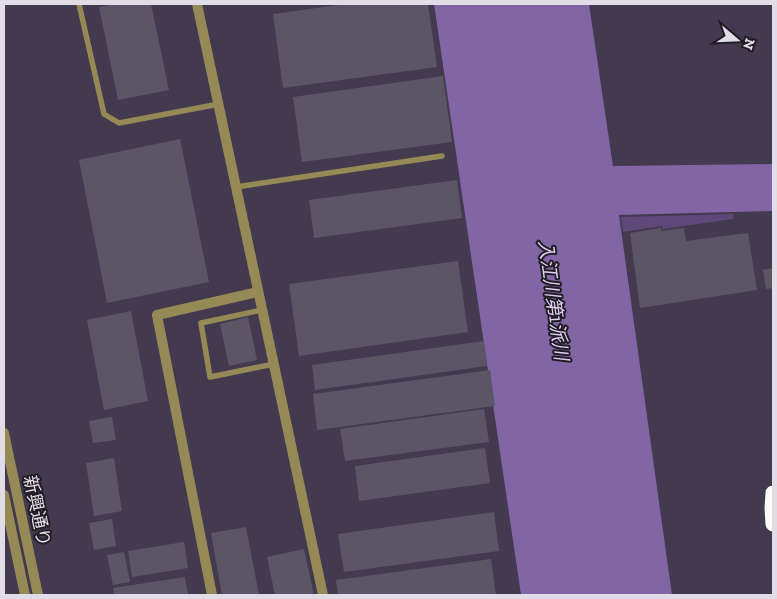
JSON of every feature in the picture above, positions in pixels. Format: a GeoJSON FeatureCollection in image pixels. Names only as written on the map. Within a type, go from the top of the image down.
{"type":"FeatureCollection","features":[{"type":"Feature","properties":{"kind":"highway"},"geometry":{"type":"LineString","coordinates":[[773,493],[773,521]]}},
{"type":"Feature","properties":{"kind":"street"},"geometry":{"type":"LineString","coordinates":[[198,4],[323,595]]}},
{"type":"Feature","properties":{"kind":"street"},"geometry":{"type":"LineString","coordinates":[[212,595],[157,315],[258,292]]}},
{"type":"Feature","properties":{"kind":"street","name":"新興通り"},"geometry":{"type":"LineString","coordinates":[[4,433],[38,595]]}},
{"type":"Feature","properties":{"kind":"street","name":"新興通り"},"geometry":{"type":"LineString","coordinates":[[4,495],[25,595]]}},
{"type":"Feature","properties":{"kind":"lane"},"geometry":{"type":"LineString","coordinates":[[79,4],[104,114],[119,123],[219,104]]}},
{"type":"Feature","properties":{"kind":"lane"},"geometry":{"type":"LineString","coordinates":[[236,187],[442,156]]}},
{"type":"Feature","properties":{"kind":"lane"},"geometry":{"type":"LineString","coordinates":[[262,310],[200,323],[210,377],[274,364]]}},
{"type":"Feature","properties":{"kind":"shaded area"},"geometry":{"type":"Polygon","coordinates":[[[4,4],[434,4],[521,595],[4,595],[4,4]]]}},
{"type":"Feature","properties":{"kind":"shaded area"},"geometry":{"type":"Polygon","coordinates":[[[589,4],[773,4],[773,164],[613,166],[589,4]]]}},
{"type":"Feature","properties":{"kind":"shaded area"},"geometry":{"type":"Polygon","coordinates":[[[773,211],[773,595],[672,595],[619,215],[773,211]]]}},
{"type":"Feature","properties":{"kind":"shaded area"},"geometry":{"type":"Polygon","coordinates":[[[733,214],[733,219],[663,229],[662,226],[623,232],[621,217],[733,214]]]}},
{"type":"Feature","properties":{"kind":"water","name":"入江川第1派川"},"geometry":{"type":"Polygon","coordinates":[[[434,4],[589,4],[613,166],[773,164],[773,211],[619,215],[672,595],[521,595],[434,4]]]}},
{"type":"Feature","properties":{"kind":"building"},"geometry":{"type":"Polygon","coordinates":[[[115,4],[151,4],[169,90],[118,100],[99,7],[115,4]]]}},
{"type":"Feature","properties":{"kind":"building"},"geometry":{"type":"Polygon","coordinates":[[[345,4],[428,4],[437,67],[283,88],[273,14],[345,4]]]}},
{"type":"Feature","properties":{"kind":"building"},"geometry":{"type":"Polygon","coordinates":[[[443,76],[452,142],[302,162],[293,97],[443,76]]]}},
{"type":"Feature","properties":{"kind":"building"},"geometry":{"type":"Polygon","coordinates":[[[180,139],[209,282],[107,303],[79,160],[180,139]]]}},
{"type":"Feature","properties":{"kind":"building"},"geometry":{"type":"Polygon","coordinates":[[[457,180],[462,218],[314,238],[309,200],[457,180]]]}},
{"type":"Feature","properties":{"kind":"building"},"geometry":{"type":"Polygon","coordinates":[[[661,228],[662,231],[684,228],[686,241],[748,233],[757,290],[640,308],[630,233],[661,228]]]}},
{"type":"Feature","properties":{"kind":"building"},"geometry":{"type":"Polygon","coordinates":[[[458,261],[468,332],[299,356],[289,284],[458,261]]]}},
{"type":"Feature","properties":{"kind":"building"},"geometry":{"type":"Polygon","coordinates":[[[773,268],[773,288],[766,289],[763,270],[773,268]]]}},
{"type":"Feature","properties":{"kind":"building"},"geometry":{"type":"Polygon","coordinates":[[[131,311],[148,401],[104,410],[87,320],[131,311]]]}},
{"type":"Feature","properties":{"kind":"building"},"geometry":{"type":"Polygon","coordinates":[[[248,317],[257,360],[229,366],[220,324],[248,317]]]}},
{"type":"Feature","properties":{"kind":"building"},"geometry":{"type":"Polygon","coordinates":[[[484,341],[487,366],[315,390],[312,365],[484,341]]]}},
{"type":"Feature","properties":{"kind":"building"},"geometry":{"type":"Polygon","coordinates":[[[490,370],[495,406],[317,430],[313,394],[490,370]]]}},
{"type":"Feature","properties":{"kind":"building"},"geometry":{"type":"Polygon","coordinates":[[[484,409],[489,442],[345,461],[340,429],[484,409]]]}},
{"type":"Feature","properties":{"kind":"building"},"geometry":{"type":"Polygon","coordinates":[[[112,417],[116,440],[93,443],[89,421],[112,417]]]}},
{"type":"Feature","properties":{"kind":"building"},"geometry":{"type":"Polygon","coordinates":[[[485,448],[490,483],[359,501],[355,466],[485,448]]]}},
{"type":"Feature","properties":{"kind":"building"},"geometry":{"type":"Polygon","coordinates":[[[114,458],[122,511],[94,516],[86,463],[114,458]]]}},
{"type":"Feature","properties":{"kind":"building"},"geometry":{"type":"Polygon","coordinates":[[[494,512],[499,551],[344,572],[338,534],[494,512]]]}},
{"type":"Feature","properties":{"kind":"building"},"geometry":{"type":"Polygon","coordinates":[[[112,519],[116,546],[94,550],[89,523],[112,519]]]}},
{"type":"Feature","properties":{"kind":"building"},"geometry":{"type":"Polygon","coordinates":[[[246,527],[259,595],[222,595],[211,533],[246,527]]]}},
{"type":"Feature","properties":{"kind":"building"},"geometry":{"type":"Polygon","coordinates":[[[184,542],[188,568],[132,577],[128,551],[184,542]]]}},
{"type":"Feature","properties":{"kind":"building"},"geometry":{"type":"Polygon","coordinates":[[[304,549],[314,595],[275,595],[267,557],[304,549]]]}},
{"type":"Feature","properties":{"kind":"building"},"geometry":{"type":"Polygon","coordinates":[[[124,552],[130,582],[113,585],[107,555],[124,552]]]}},
{"type":"Feature","properties":{"kind":"building"},"geometry":{"type":"Polygon","coordinates":[[[491,559],[496,595],[338,595],[336,580],[491,559]]]}},
{"type":"Feature","properties":{"kind":"building"},"geometry":{"type":"Polygon","coordinates":[[[185,577],[188,595],[114,595],[113,588],[185,577]]]}}]}
